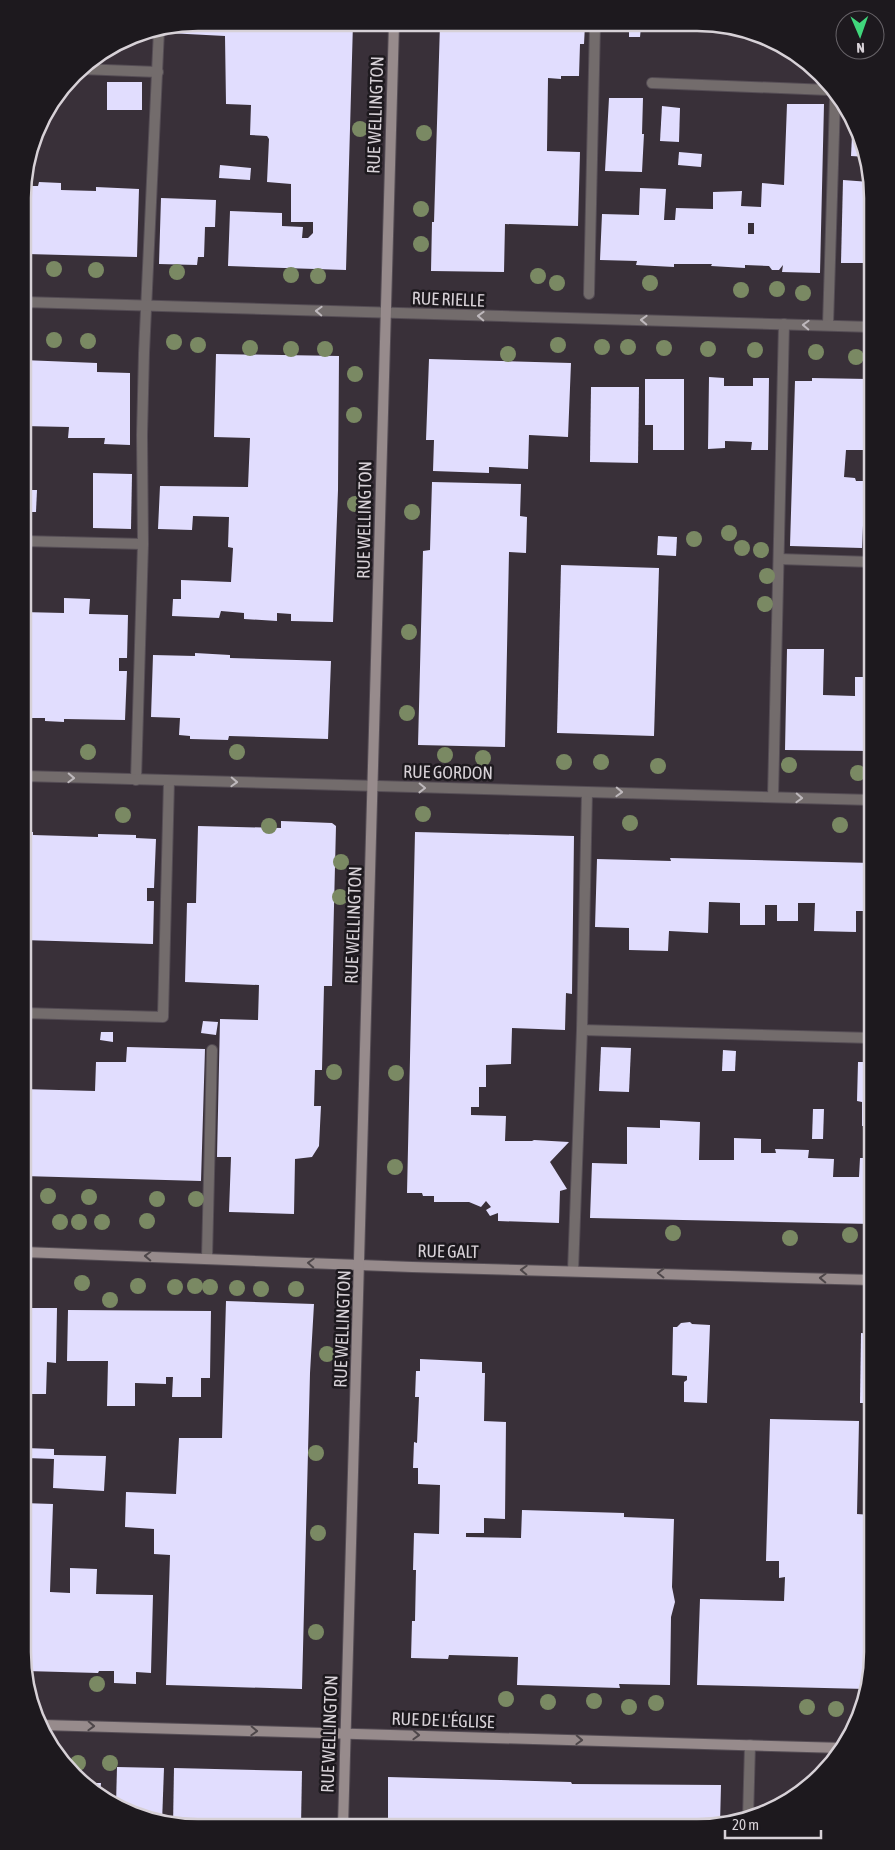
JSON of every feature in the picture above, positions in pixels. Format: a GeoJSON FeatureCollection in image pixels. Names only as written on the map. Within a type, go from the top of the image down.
{"type":"FeatureCollection","features":[{"type":"Feature","properties":{"kind":"main road","name":"RUE WELLINGTON"},"geometry":{"type":"LineString","coordinates":[[343,1819],[394,32]]}},
{"type":"Feature","properties":{"kind":"main road","name":"RUE GALT"},"geometry":{"type":"LineString","coordinates":[[31,1252],[360,1265],[863,1280]]}},
{"type":"Feature","properties":{"kind":"main road","name":"RUE DE L'ÉGLISE"},"geometry":{"type":"LineString","coordinates":[[48,1725],[834,1748]]}},
{"type":"Feature","properties":{"kind":"street"},"geometry":{"type":"LineString","coordinates":[[588,294],[595,31]]}},
{"type":"Feature","properties":{"kind":"street"},"geometry":{"type":"LineString","coordinates":[[136,780],[143,544],[142,435],[159,36]]}},
{"type":"Feature","properties":{"kind":"street"},"geometry":{"type":"LineString","coordinates":[[92,69],[158,72]]}},
{"type":"Feature","properties":{"kind":"street"},"geometry":{"type":"LineString","coordinates":[[652,83],[823,90]]}},
{"type":"Feature","properties":{"kind":"street"},"geometry":{"type":"LineString","coordinates":[[828,325],[835,104]]}},
{"type":"Feature","properties":{"kind":"street","name":"RUE RIELLE"},"geometry":{"type":"LineString","coordinates":[[32,302],[864,327]]}},
{"type":"Feature","properties":{"kind":"street"},"geometry":{"type":"LineString","coordinates":[[773,797],[784,324]]}},
{"type":"Feature","properties":{"kind":"street"},"geometry":{"type":"LineString","coordinates":[[32,541],[143,544]]}},
{"type":"Feature","properties":{"kind":"street"},"geometry":{"type":"LineString","coordinates":[[779,559],[864,562]]}},
{"type":"Feature","properties":{"kind":"street","name":"RUE GORDON"},"geometry":{"type":"LineString","coordinates":[[32,776],[864,800]]}},
{"type":"Feature","properties":{"kind":"street"},"geometry":{"type":"LineString","coordinates":[[31,1013],[163,1017],[169,780]]}},
{"type":"Feature","properties":{"kind":"street"},"geometry":{"type":"LineString","coordinates":[[573,1271],[582,1030],[587,792]]}},
{"type":"Feature","properties":{"kind":"street"},"geometry":{"type":"LineString","coordinates":[[582,1030],[863,1038]]}},
{"type":"Feature","properties":{"kind":"street"},"geometry":{"type":"LineString","coordinates":[[207,1258],[212,1050]]}},
{"type":"Feature","properties":{"kind":"street"},"geometry":{"type":"LineString","coordinates":[[748,1811],[750,1745]]}},
{"type":"Feature","properties":{"kind":"building"},"geometry":{"type":"Polygon","coordinates":[[[585,31],[584,44],[580,44],[579,76],[561,76],[561,79],[548,78],[547,151],[580,152],[578,226],[505,224],[504,272],[431,271],[432,222],[434,222],[440,32],[585,31]]]}},
{"type":"Feature","properties":{"kind":"building"},"geometry":{"type":"Polygon","coordinates":[[[629,31],[641,31],[640,37],[629,37],[629,31]]]}},
{"type":"Feature","properties":{"kind":"building"},"geometry":{"type":"Polygon","coordinates":[[[353,32],[346,270],[228,266],[230,211],[282,213],[282,226],[303,227],[302,238],[308,238],[313,233],[313,222],[291,222],[291,184],[267,182],[269,139],[267,136],[250,135],[251,105],[226,104],[225,36],[173,33],[353,32]]]}},
{"type":"Feature","properties":{"kind":"building"},"geometry":{"type":"Polygon","coordinates":[[[107,82],[142,82],[142,110],[107,110],[107,82]]]}},
{"type":"Feature","properties":{"kind":"building"},"geometry":{"type":"Polygon","coordinates":[[[609,98],[643,98],[642,172],[605,171],[609,98]]]}},
{"type":"Feature","properties":{"kind":"building"},"geometry":{"type":"Polygon","coordinates":[[[787,104],[824,104],[820,273],[782,272],[783,265],[779,270],[772,270],[769,266],[745,265],[745,268],[711,266],[712,264],[674,264],[674,267],[636,265],[637,261],[600,260],[602,214],[639,215],[640,188],[666,189],[664,220],[675,220],[676,208],[713,209],[713,192],[742,191],[741,206],[761,207],[762,183],[784,185],[787,104]],[[748,223],[748,234],[754,234],[754,223],[748,223]]]}},
{"type":"Feature","properties":{"kind":"building"},"geometry":{"type":"Polygon","coordinates":[[[662,106],[680,108],[679,142],[660,141],[662,106]]]}},
{"type":"Feature","properties":{"kind":"building"},"geometry":{"type":"Polygon","coordinates":[[[852,136],[859,157],[851,156],[852,136]]]}},
{"type":"Feature","properties":{"kind":"building"},"geometry":{"type":"Polygon","coordinates":[[[679,152],[702,154],[701,167],[678,165],[679,152]]]}},
{"type":"Feature","properties":{"kind":"building"},"geometry":{"type":"Polygon","coordinates":[[[220,165],[251,168],[250,180],[219,178],[220,165]]]}},
{"type":"Feature","properties":{"kind":"building"},"geometry":{"type":"Polygon","coordinates":[[[843,180],[862,181],[864,263],[841,263],[843,180]]]}},
{"type":"Feature","properties":{"kind":"building"},"geometry":{"type":"Polygon","coordinates":[[[39,182],[61,183],[61,190],[96,191],[96,187],[139,189],[137,257],[32,254],[32,187],[38,186],[39,182]]]}},
{"type":"Feature","properties":{"kind":"building"},"geometry":{"type":"Polygon","coordinates":[[[161,198],[216,200],[215,227],[205,227],[204,257],[198,257],[197,265],[159,264],[161,198]]]}},
{"type":"Feature","properties":{"kind":"building"},"geometry":{"type":"Polygon","coordinates":[[[216,354],[339,356],[338,490],[333,622],[291,621],[291,614],[277,613],[277,621],[244,619],[244,613],[221,611],[219,618],[172,616],[173,599],[181,599],[181,580],[231,582],[233,548],[228,547],[229,517],[193,516],[192,530],[158,529],[160,486],[248,487],[250,438],[214,437],[216,354]]]}},
{"type":"Feature","properties":{"kind":"building"},"geometry":{"type":"Polygon","coordinates":[[[429,359],[571,363],[568,437],[529,435],[528,469],[489,467],[489,473],[433,471],[434,440],[426,440],[429,359]]]}},
{"type":"Feature","properties":{"kind":"building"},"geometry":{"type":"Polygon","coordinates":[[[32,360],[97,363],[97,372],[130,373],[130,445],[104,444],[105,438],[68,438],[69,427],[32,426],[32,360]]]}},
{"type":"Feature","properties":{"kind":"building"},"geometry":{"type":"Polygon","coordinates":[[[709,377],[724,378],[724,386],[753,386],[753,378],[769,378],[768,450],[751,450],[752,442],[725,441],[725,448],[708,449],[709,377]]]}},
{"type":"Feature","properties":{"kind":"building"},"geometry":{"type":"Polygon","coordinates":[[[812,378],[864,379],[864,450],[846,450],[844,477],[855,478],[856,481],[864,481],[862,548],[790,546],[795,381],[812,381],[812,378]]]}},
{"type":"Feature","properties":{"kind":"building"},"geometry":{"type":"Polygon","coordinates":[[[645,379],[684,379],[684,450],[653,450],[653,425],[645,425],[645,379]]]}},
{"type":"Feature","properties":{"kind":"building"},"geometry":{"type":"Polygon","coordinates":[[[591,387],[639,387],[638,463],[590,462],[591,387]]]}},
{"type":"Feature","properties":{"kind":"building"},"geometry":{"type":"Polygon","coordinates":[[[93,473],[132,474],[131,529],[93,528],[93,473]]]}},
{"type":"Feature","properties":{"kind":"building"},"geometry":{"type":"Polygon","coordinates":[[[432,482],[521,484],[520,516],[527,517],[526,553],[509,552],[505,747],[418,745],[423,551],[430,550],[432,482]]]}},
{"type":"Feature","properties":{"kind":"building"},"geometry":{"type":"Polygon","coordinates":[[[32,490],[37,490],[36,512],[32,512],[32,490]]]}},
{"type":"Feature","properties":{"kind":"building"},"geometry":{"type":"Polygon","coordinates":[[[658,536],[677,537],[676,556],[657,555],[658,536]]]}},
{"type":"Feature","properties":{"kind":"building"},"geometry":{"type":"Polygon","coordinates":[[[561,565],[659,568],[654,736],[557,733],[561,565]]]}},
{"type":"Feature","properties":{"kind":"building"},"geometry":{"type":"Polygon","coordinates":[[[64,598],[90,599],[89,614],[128,615],[127,658],[119,658],[119,671],[127,671],[125,720],[64,719],[64,722],[45,721],[45,718],[32,718],[32,612],[64,613],[64,598]]]}},
{"type":"Feature","properties":{"kind":"building"},"geometry":{"type":"Polygon","coordinates":[[[787,649],[824,649],[823,695],[855,696],[855,677],[864,677],[864,751],[785,750],[787,649]]]}},
{"type":"Feature","properties":{"kind":"building"},"geometry":{"type":"Polygon","coordinates":[[[195,653],[230,655],[230,658],[331,661],[328,739],[229,736],[228,740],[190,739],[190,736],[179,735],[180,718],[151,717],[153,655],[195,656],[195,653]]]}},
{"type":"Feature","properties":{"kind":"building"},"geometry":{"type":"Polygon","coordinates":[[[281,821],[332,823],[336,826],[332,986],[324,986],[322,1070],[315,1070],[314,1106],[321,1106],[319,1146],[312,1157],[295,1159],[294,1214],[229,1212],[231,1157],[217,1157],[220,1019],[258,1020],[259,985],[185,982],[187,903],[196,903],[198,826],[281,828],[281,821]]]}},
{"type":"Feature","properties":{"kind":"building"},"geometry":{"type":"Polygon","coordinates":[[[32,832],[33,835],[98,837],[98,834],[136,835],[136,838],[156,839],[154,888],[147,888],[147,901],[154,901],[153,944],[31,940],[32,832]]]}},
{"type":"Feature","properties":{"kind":"building"},"geometry":{"type":"Polygon","coordinates":[[[415,832],[574,836],[572,994],[566,993],[565,1030],[512,1028],[511,1064],[486,1065],[486,1087],[479,1087],[479,1107],[471,1107],[471,1115],[506,1116],[505,1141],[569,1142],[550,1162],[567,1189],[560,1191],[559,1223],[498,1221],[498,1213],[490,1216],[486,1210],[491,1207],[486,1201],[481,1207],[469,1202],[434,1202],[434,1196],[423,1196],[422,1193],[407,1193],[415,832]]]}},
{"type":"Feature","properties":{"kind":"building"},"geometry":{"type":"Polygon","coordinates":[[[670,858],[864,863],[864,911],[856,911],[856,932],[814,931],[815,903],[798,903],[798,921],[777,921],[777,905],[765,905],[765,925],[740,925],[740,903],[709,902],[708,933],[669,931],[668,951],[629,950],[629,928],[595,927],[597,859],[671,861],[670,858]]]}},
{"type":"Feature","properties":{"kind":"building"},"geometry":{"type":"Polygon","coordinates":[[[203,1021],[218,1022],[216,1035],[201,1033],[203,1021]]]}},
{"type":"Feature","properties":{"kind":"building"},"geometry":{"type":"Polygon","coordinates":[[[101,1032],[113,1032],[113,1042],[100,1040],[101,1032]]]}},
{"type":"Feature","properties":{"kind":"building"},"geometry":{"type":"Polygon","coordinates":[[[127,1047],[205,1049],[201,1181],[31,1176],[31,1089],[95,1091],[96,1062],[126,1062],[127,1047]]]}},
{"type":"Feature","properties":{"kind":"building"},"geometry":{"type":"Polygon","coordinates":[[[601,1047],[631,1048],[629,1092],[599,1091],[601,1047]]]}},
{"type":"Feature","properties":{"kind":"building"},"geometry":{"type":"Polygon","coordinates":[[[723,1050],[736,1051],[735,1071],[722,1071],[723,1050]]]}},
{"type":"Feature","properties":{"kind":"building"},"geometry":{"type":"Polygon","coordinates":[[[858,1062],[863,1062],[863,1126],[862,1102],[857,1101],[858,1062]]]}},
{"type":"Feature","properties":{"kind":"building"},"geometry":{"type":"Polygon","coordinates":[[[813,1109],[824,1109],[823,1139],[812,1139],[813,1109]]]}},
{"type":"Feature","properties":{"kind":"building"},"geometry":{"type":"Polygon","coordinates":[[[660,1120],[700,1122],[699,1160],[734,1160],[734,1138],[761,1139],[761,1153],[776,1153],[775,1149],[809,1150],[808,1158],[834,1159],[833,1177],[859,1177],[860,1158],[863,1158],[863,1224],[590,1218],[592,1163],[627,1164],[627,1127],[660,1128],[660,1120]]]}},
{"type":"Feature","properties":{"kind":"building"},"geometry":{"type":"Polygon","coordinates":[[[226,1301],[314,1304],[310,1373],[302,1689],[166,1685],[170,1555],[154,1554],[154,1529],[125,1527],[126,1492],[176,1494],[179,1438],[222,1438],[226,1301]]]}},
{"type":"Feature","properties":{"kind":"building"},"geometry":{"type":"Polygon","coordinates":[[[31,1308],[57,1308],[56,1363],[47,1362],[46,1394],[31,1394],[31,1308]]]}},
{"type":"Feature","properties":{"kind":"building"},"geometry":{"type":"Polygon","coordinates":[[[68,1310],[211,1311],[210,1378],[201,1378],[201,1397],[172,1397],[173,1377],[166,1377],[166,1384],[135,1383],[135,1406],[107,1406],[108,1361],[67,1361],[68,1310]]]}},
{"type":"Feature","properties":{"kind":"building"},"geometry":{"type":"Polygon","coordinates":[[[690,1322],[692,1324],[710,1325],[707,1403],[684,1402],[684,1382],[687,1380],[687,1376],[672,1375],[673,1327],[677,1327],[681,1323],[690,1322]]]}},
{"type":"Feature","properties":{"kind":"building"},"geometry":{"type":"Polygon","coordinates":[[[861,1333],[863,1333],[863,1403],[860,1403],[861,1333]]]}},
{"type":"Feature","properties":{"kind":"building"},"geometry":{"type":"Polygon","coordinates":[[[420,1359],[482,1362],[482,1373],[485,1373],[484,1421],[506,1422],[505,1519],[484,1518],[484,1533],[466,1533],[466,1537],[521,1538],[522,1510],[624,1513],[624,1517],[674,1519],[672,1587],[675,1602],[671,1617],[670,1685],[619,1684],[620,1688],[517,1685],[518,1657],[449,1655],[448,1659],[411,1658],[412,1621],[415,1621],[416,1570],[413,1570],[414,1533],[439,1534],[440,1485],[418,1484],[418,1468],[413,1468],[414,1442],[417,1443],[419,1397],[415,1397],[416,1371],[420,1371],[420,1359]]]}},
{"type":"Feature","properties":{"kind":"building"},"geometry":{"type":"Polygon","coordinates":[[[770,1419],[859,1421],[857,1514],[863,1514],[863,1663],[860,1689],[697,1685],[700,1599],[784,1601],[785,1577],[779,1578],[779,1561],[766,1561],[770,1419]]]}},
{"type":"Feature","properties":{"kind":"building"},"geometry":{"type":"Polygon","coordinates":[[[31,1448],[54,1449],[54,1455],[106,1456],[104,1491],[53,1488],[54,1459],[31,1458],[31,1448]]]}},
{"type":"Feature","properties":{"kind":"building"},"geometry":{"type":"Polygon","coordinates":[[[31,1503],[53,1504],[50,1592],[70,1593],[70,1568],[97,1569],[96,1594],[153,1595],[151,1673],[136,1672],[136,1684],[114,1683],[114,1671],[99,1671],[98,1673],[33,1671],[31,1652],[31,1503]]]}},
{"type":"Feature","properties":{"kind":"building"},"geometry":{"type":"Polygon","coordinates":[[[117,1767],[164,1768],[162,1814],[134,1806],[116,1797],[117,1767]]]}},
{"type":"Feature","properties":{"kind":"building"},"geometry":{"type":"Polygon","coordinates":[[[174,1768],[302,1771],[301,1819],[198,1819],[173,1816],[174,1768]]]}},
{"type":"Feature","properties":{"kind":"building"},"geometry":{"type":"Polygon","coordinates":[[[388,1777],[571,1782],[572,1784],[721,1785],[720,1817],[697,1819],[388,1819],[388,1777]]]}}]}
